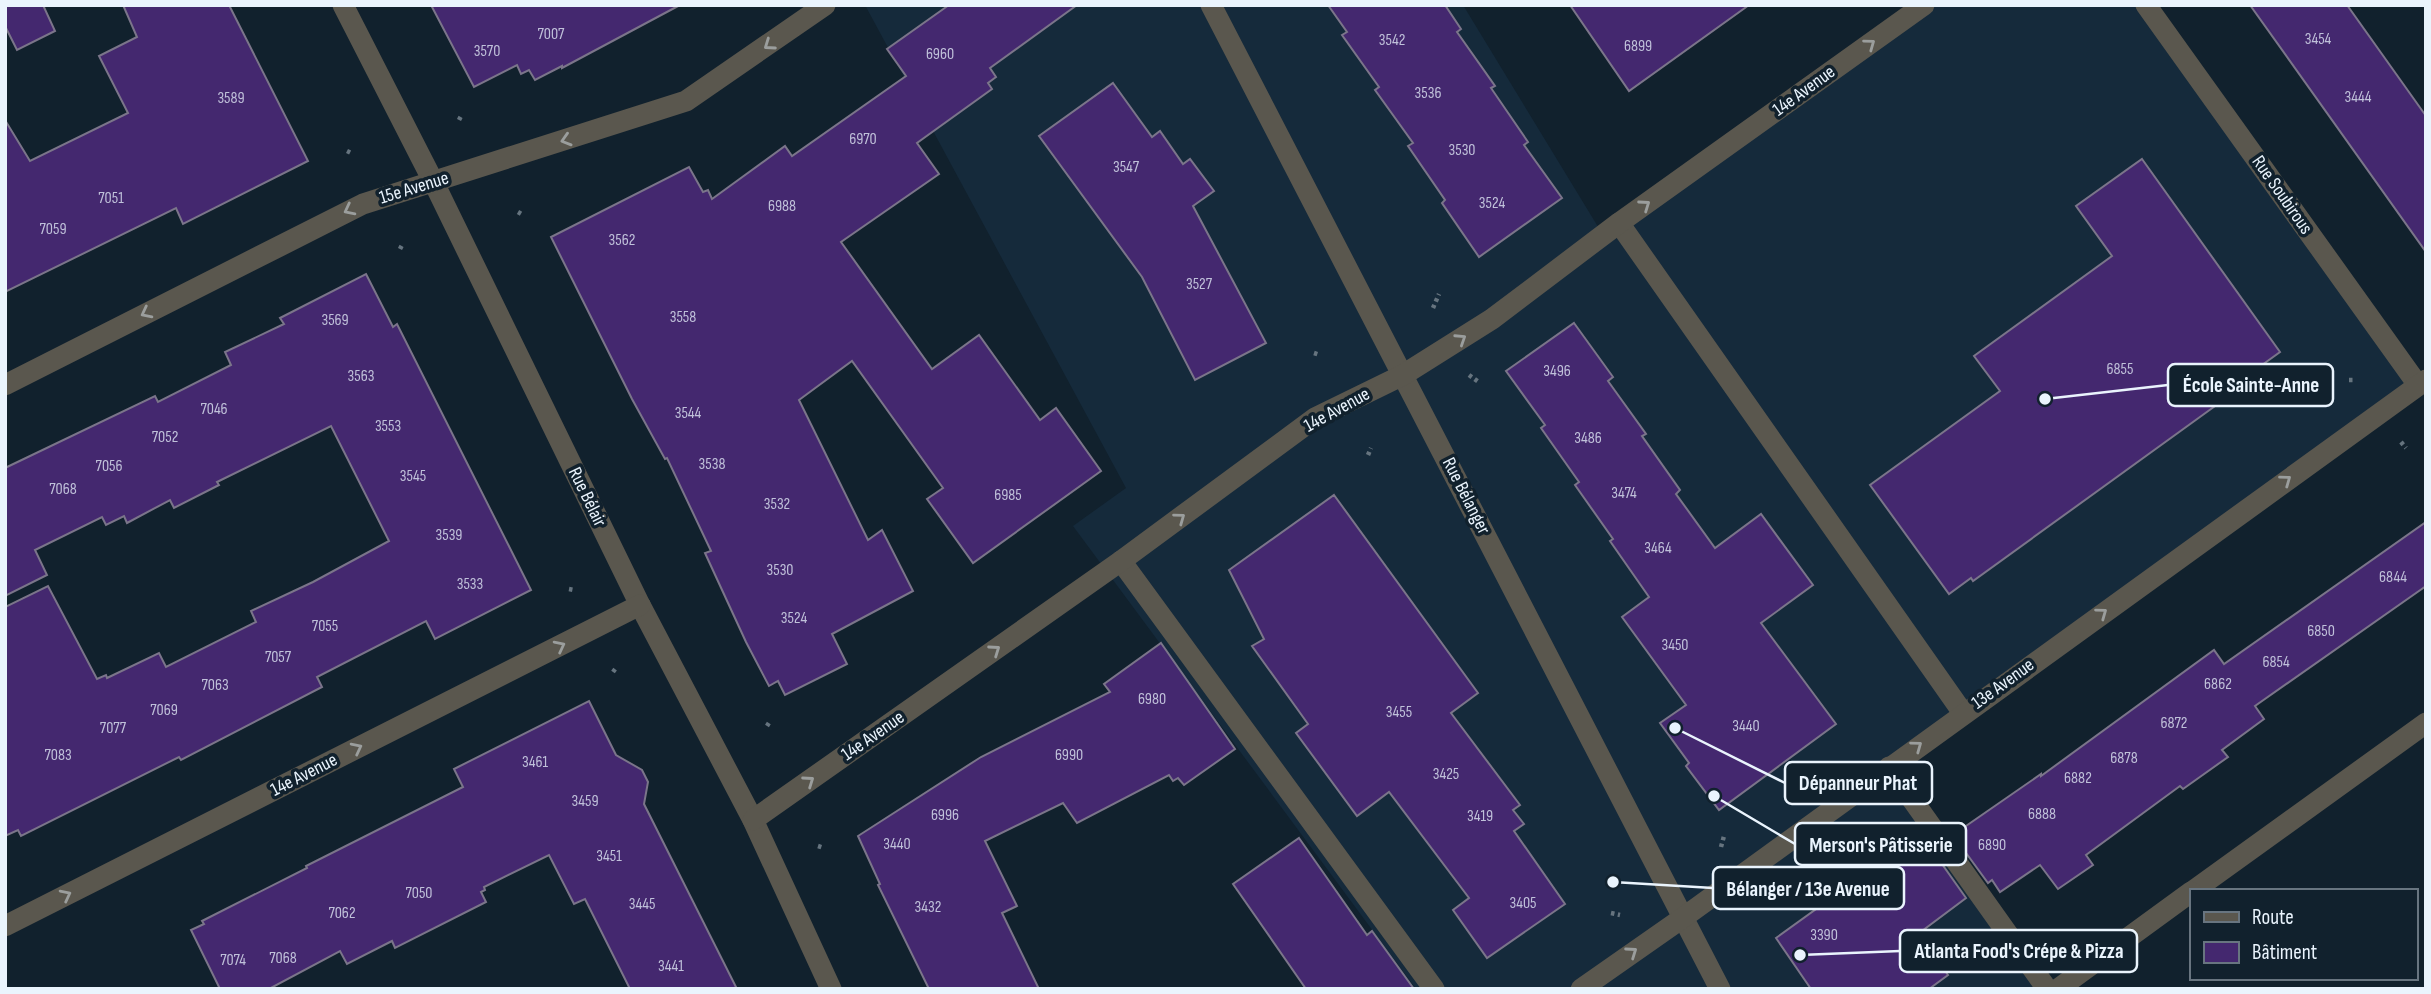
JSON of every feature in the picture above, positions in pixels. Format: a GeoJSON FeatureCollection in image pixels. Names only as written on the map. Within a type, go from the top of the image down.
{"type":"FeatureCollection","features":[{"type":"Feature","properties":{"kind":"street","name":"Rue Bélair"},"geometry":{"type":"LineString","coordinates":[[343,5],[434,183],[640,605],[753,820],[831,989]]}},
{"type":"Feature","properties":{"kind":"street","name":"15e Avenue"},"geometry":{"type":"LineString","coordinates":[[5,385],[363,204],[686,101],[825,5]]}},
{"type":"Feature","properties":{"kind":"street","name":"Rue Bélanger"},"geometry":{"type":"LineString","coordinates":[[1210,5],[1720,989]]}},
{"type":"Feature","properties":{"kind":"street","name":"14e Avenue"},"geometry":{"type":"LineString","coordinates":[[753,820],[1121,561],[1315,418],[1403,375],[1492,320],[1619,223],[1924,5]]}},
{"type":"Feature","properties":{"kind":"street","name":"Rue Soubirous"},"geometry":{"type":"LineString","coordinates":[[2146,5],[2422,383]]}},
{"type":"Feature","properties":{"kind":"street"},"geometry":{"type":"LineString","coordinates":[[1619,223],[1963,713]]}},
{"type":"Feature","properties":{"kind":"street","name":"13e Avenue"},"geometry":{"type":"LineString","coordinates":[[1581,989],[2422,383]]}},
{"type":"Feature","properties":{"kind":"street"},"geometry":{"type":"LineString","coordinates":[[1121,561],[1434,989]]}},
{"type":"Feature","properties":{"kind":"street","name":"14e Avenue"},"geometry":{"type":"LineString","coordinates":[[5,926],[640,605]]}},
{"type":"Feature","properties":{"kind":"street"},"geometry":{"type":"LineString","coordinates":[[2196,889],[2426,723]]}},
{"type":"Feature","properties":{"kind":"street"},"geometry":{"type":"LineString","coordinates":[[1889,767],[2047,989]]}},
{"type":"Feature","properties":{"kind":"street"},"geometry":{"type":"LineString","coordinates":[[2057,989],[2190,893]]}},
{"type":"Feature","properties":{"kind":"path"},"geometry":{"type":"LineString","coordinates":[[1433,309],[1439,294]]}},
{"type":"Feature","properties":{"kind":"path"},"geometry":{"type":"LineString","coordinates":[[1469,375],[1480,383]]}},
{"type":"Feature","properties":{"kind":"path"},"geometry":{"type":"LineString","coordinates":[[2401,442],[2406,448]]}},
{"type":"Feature","properties":{"kind":"path"},"geometry":{"type":"LineString","coordinates":[[1368,455],[1371,448]]}},
{"type":"Feature","properties":{"kind":"path"},"geometry":{"type":"LineString","coordinates":[[1611,913],[1620,915]]}},
{"type":"Feature","properties":{"kind":"shaded area"},"geometry":{"type":"Polygon","coordinates":[[[865,5],[1463,5],[1603,235],[1924,5],[2146,5],[2418,385],[1889,767],[2047,989],[1416,989],[1073,526],[1126,488],[865,5]]]}},
{"type":"Feature","properties":{"kind":"building"},"geometry":{"type":"Polygon","coordinates":[[[5,5],[43,5],[55,31],[17,50],[5,26],[5,5]]]}},
{"type":"Feature","properties":{"kind":"building"},"geometry":{"type":"Polygon","coordinates":[[[123,5],[229,5],[308,161],[183,224],[176,208],[5,292],[5,120],[30,161],[128,113],[99,56],[137,37],[123,5]]]}},
{"type":"Feature","properties":{"kind":"building"},"geometry":{"type":"Polygon","coordinates":[[[431,5],[680,5],[535,80],[529,70],[521,74],[517,65],[474,87],[431,5]]]}},
{"type":"Feature","properties":{"kind":"building"},"geometry":{"type":"Polygon","coordinates":[[[949,5],[1077,5],[990,68],[996,77],[988,83],[992,89],[917,143],[939,174],[841,242],[932,369],[979,335],[1040,420],[1056,408],[1101,471],[973,563],[927,499],[943,488],[852,361],[799,400],[868,540],[882,530],[913,591],[832,634],[847,664],[785,695],[778,681],[769,686],[746,642],[705,553],[711,551],[667,458],[665,459],[632,399],[551,237],[689,167],[703,192],[708,190],[712,199],[785,146],[792,156],[906,76],[887,49],[949,5]]]}},
{"type":"Feature","properties":{"kind":"building"},"geometry":{"type":"Polygon","coordinates":[[[1328,5],[1445,5],[1461,29],[1457,32],[1495,86],[1491,88],[1528,142],[1524,145],[1562,198],[1479,257],[1442,203],[1445,200],[1408,146],[1413,143],[1375,90],[1379,87],[1342,35],[1347,32],[1328,5]]]}},
{"type":"Feature","properties":{"kind":"building"},"geometry":{"type":"Polygon","coordinates":[[[1570,5],[1749,5],[1629,91],[1570,5]]]}},
{"type":"Feature","properties":{"kind":"building"},"geometry":{"type":"Polygon","coordinates":[[[2250,5],[2347,5],[2426,116],[2426,252],[2250,5]]]}},
{"type":"Feature","properties":{"kind":"building"},"geometry":{"type":"Polygon","coordinates":[[[1113,83],[1152,137],[1160,131],[1183,164],[1190,159],[1214,191],[1193,206],[1266,343],[1195,380],[1142,277],[1039,136],[1113,83]]]}},
{"type":"Feature","properties":{"kind":"building"},"geometry":{"type":"Polygon","coordinates":[[[2142,159],[2280,352],[2237,383],[2240,388],[1973,581],[1971,578],[1949,594],[1870,485],[2000,391],[1974,356],[2112,256],[2076,206],[2142,159]]]}},
{"type":"Feature","properties":{"kind":"building"},"geometry":{"type":"Polygon","coordinates":[[[366,274],[393,327],[397,324],[531,590],[435,639],[426,621],[317,677],[322,687],[181,760],[179,757],[21,836],[18,830],[5,836],[5,607],[48,586],[97,679],[106,675],[107,678],[159,653],[166,667],[256,622],[251,611],[313,582],[389,541],[331,426],[217,482],[219,485],[174,508],[170,500],[127,523],[124,516],[106,525],[102,517],[35,550],[47,575],[5,596],[5,468],[155,396],[158,402],[231,365],[225,352],[284,324],[280,318],[366,274]]]}},
{"type":"Feature","properties":{"kind":"building"},"geometry":{"type":"Polygon","coordinates":[[[1574,323],[1613,377],[1608,381],[1646,434],[1642,436],[1680,490],[1676,494],[1715,548],[1761,514],[1813,585],[1761,623],[1836,724],[1719,810],[1686,766],[1689,763],[1660,723],[1686,705],[1622,617],[1649,597],[1575,485],[1579,482],[1541,428],[1545,425],[1506,371],[1574,323]]]}},
{"type":"Feature","properties":{"kind":"building"},"geometry":{"type":"Polygon","coordinates":[[[1334,495],[1478,693],[1451,713],[1520,805],[1513,810],[1524,824],[1514,831],[1565,904],[1487,958],[1453,910],[1469,898],[1389,792],[1357,816],[1296,733],[1308,724],[1252,646],[1264,639],[1229,570],[1334,495]]]}},
{"type":"Feature","properties":{"kind":"building"},"geometry":{"type":"Polygon","coordinates":[[[2426,522],[2426,586],[2255,706],[2264,719],[2222,750],[2228,757],[2183,789],[2180,786],[2086,855],[2093,865],[2058,889],[2040,865],[2000,892],[1992,880],[1988,883],[1953,835],[2041,776],[2214,650],[2224,664],[2426,522]]]}},
{"type":"Feature","properties":{"kind":"building"},"geometry":{"type":"Polygon","coordinates":[[[1161,643],[1235,749],[1184,785],[1178,778],[1173,781],[1169,775],[1077,823],[1063,803],[985,841],[1017,906],[1002,913],[1039,989],[929,989],[878,885],[880,884],[858,836],[981,757],[1110,692],[1104,684],[1161,643]]]}},
{"type":"Feature","properties":{"kind":"building"},"geometry":{"type":"Polygon","coordinates":[[[589,701],[616,755],[642,770],[648,782],[644,804],[737,989],[630,989],[585,899],[574,904],[549,855],[484,887],[485,890],[481,892],[486,902],[395,948],[392,941],[347,964],[340,951],[269,989],[220,989],[191,930],[204,924],[202,921],[463,787],[454,769],[589,701]]]}},
{"type":"Feature","properties":{"kind":"building"},"geometry":{"type":"Polygon","coordinates":[[[1299,838],[1367,935],[1372,931],[1414,989],[1306,989],[1233,884],[1299,838]]]}},
{"type":"Feature","properties":{"kind":"building"},"geometry":{"type":"Polygon","coordinates":[[[1912,840],[1924,856],[1932,850],[1966,898],[1918,934],[1948,975],[1929,989],[1811,989],[1776,938],[1912,840]]]}},
{"type":"Feature","properties":{"kind":"place","name":"École Sainte-Anne"},"geometry":{"type":"Point","coordinates":[2045,399]}},
{"type":"Feature","properties":{"kind":"place","name":"Dépanneur Phat"},"geometry":{"type":"Point","coordinates":[1675,728]}},
{"type":"Feature","properties":{"kind":"place","name":"Merson's Pâtisserie"},"geometry":{"type":"Point","coordinates":[1714,796]}},
{"type":"Feature","properties":{"kind":"place","name":"Bélanger / 13e Avenue"},"geometry":{"type":"Point","coordinates":[1613,882]}},
{"type":"Feature","properties":{"kind":"place","name":"Atlanta Food's Crépe & Pizza"},"geometry":{"type":"Point","coordinates":[1800,955]}}]}
